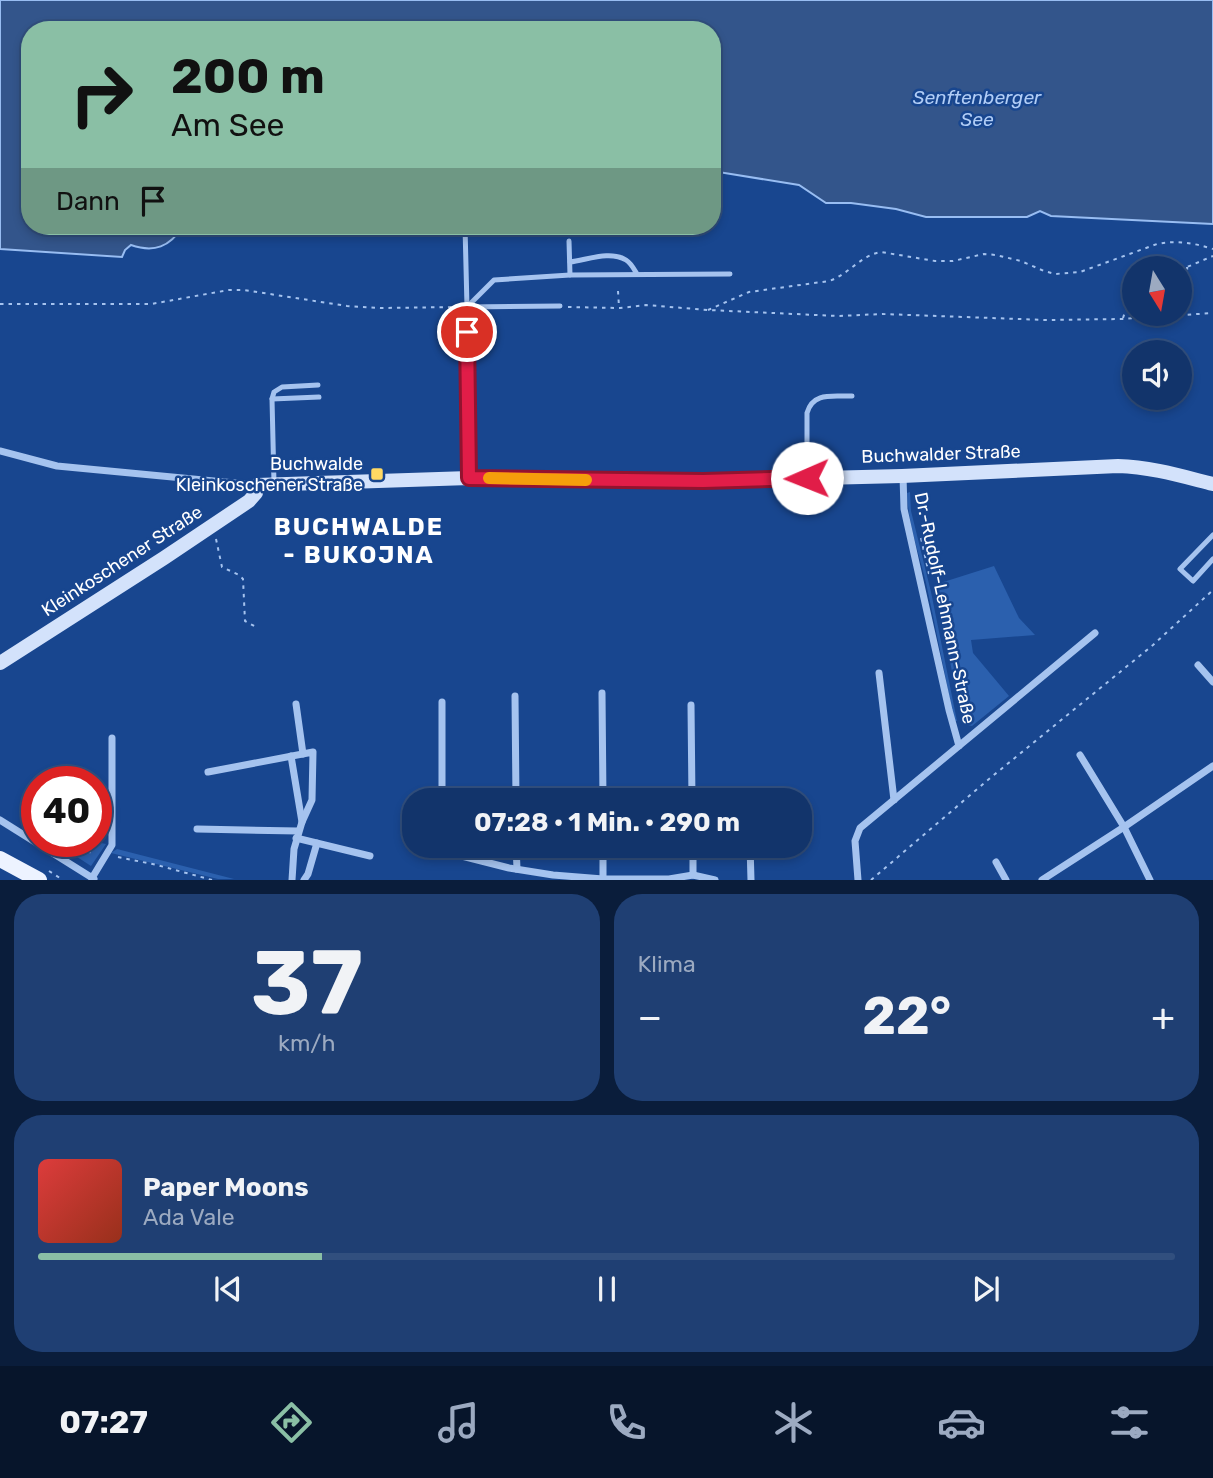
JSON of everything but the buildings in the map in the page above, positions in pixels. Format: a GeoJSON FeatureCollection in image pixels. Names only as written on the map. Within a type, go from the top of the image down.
{"type":"FeatureCollection","features":[{"type":"Feature","properties":{"kind":"main road"},"geometry":{"type":"LineString","coordinates":[[0,859],[39,880]]}},
{"type":"Feature","properties":{"kind":"street"},"geometry":{"type":"LineString","coordinates":[[467,307],[469,478]]}},
{"type":"Feature","properties":{"kind":"street","name":"Buchwalder Straße"},"geometry":{"type":"LineString","coordinates":[[0,451],[57,466],[274,486],[469,478],[703,481],[902,476],[1118,466],[1161,470],[1213,484]]}},
{"type":"Feature","properties":{"kind":"street","name":"Dr.-Rudolf-Lehmann-Straße"},"geometry":{"type":"LineString","coordinates":[[902,476],[904,509],[948,710],[959,746]]}},
{"type":"Feature","properties":{"kind":"street","name":"Kleinkoschener Straße"},"geometry":{"type":"LineString","coordinates":[[0,663],[253,497],[257,485]]}},
{"type":"Feature","properties":{"kind":"street","name":"Dr.-Rudolf-Lehmann-Straße"},"geometry":{"type":"LineString","coordinates":[[858,880],[855,841],[860,828],[1095,634]]}},
{"type":"Feature","properties":{"kind":"street"},"geometry":{"type":"LineString","coordinates":[[1198,665],[1213,682]]}},
{"type":"Feature","properties":{"kind":"street"},"geometry":{"type":"LineString","coordinates":[[879,673],[894,800]]}},
{"type":"Feature","properties":{"kind":"street"},"geometry":{"type":"LineString","coordinates":[[602,693],[603,788]]}},
{"type":"Feature","properties":{"kind":"street"},"geometry":{"type":"LineString","coordinates":[[515,696],[516,788]]}},
{"type":"Feature","properties":{"kind":"street"},"geometry":{"type":"LineString","coordinates":[[442,702],[442,788]]}},
{"type":"Feature","properties":{"kind":"street"},"geometry":{"type":"LineString","coordinates":[[296,704],[303,754]]}},
{"type":"Feature","properties":{"kind":"street"},"geometry":{"type":"LineString","coordinates":[[691,705],[692,788]]}},
{"type":"Feature","properties":{"kind":"street"},"geometry":{"type":"LineString","coordinates":[[112,738],[112,766]]}},
{"type":"Feature","properties":{"kind":"street"},"geometry":{"type":"LineString","coordinates":[[208,772],[313,752],[312,800],[297,835],[292,880]]}},
{"type":"Feature","properties":{"kind":"street"},"geometry":{"type":"LineString","coordinates":[[1080,755],[1125,827],[1150,880]]}},
{"type":"Feature","properties":{"kind":"street"},"geometry":{"type":"LineString","coordinates":[[291,756],[302,822]]}},
{"type":"Feature","properties":{"kind":"street"},"geometry":{"type":"LineString","coordinates":[[1042,880],[1213,766]]}},
{"type":"Feature","properties":{"kind":"street"},"geometry":{"type":"LineString","coordinates":[[0,820],[21,833]]}},
{"type":"Feature","properties":{"kind":"street"},"geometry":{"type":"LineString","coordinates":[[197,829],[297,835],[317,843],[370,856]]}},
{"type":"Feature","properties":{"kind":"street"},"geometry":{"type":"LineString","coordinates":[[304,880],[317,843]]}},
{"type":"Feature","properties":{"kind":"street"},"geometry":{"type":"LineString","coordinates":[[59,857],[93,879],[106,857]]}},
{"type":"Feature","properties":{"kind":"street"},"geometry":{"type":"LineString","coordinates":[[478,858],[553,875],[603,879],[668,879],[693,875],[715,880]]}},
{"type":"Feature","properties":{"kind":"street"},"geometry":{"type":"LineString","coordinates":[[517,858],[517,869]]}},
{"type":"Feature","properties":{"kind":"street"},"geometry":{"type":"LineString","coordinates":[[603,858],[603,879]]}},
{"type":"Feature","properties":{"kind":"street"},"geometry":{"type":"LineString","coordinates":[[693,858],[693,875]]}},
{"type":"Feature","properties":{"kind":"street"},"geometry":{"type":"LineString","coordinates":[[750,858],[751,880]]}},
{"type":"Feature","properties":{"kind":"street"},"geometry":{"type":"LineString","coordinates":[[996,862],[1006,880]]}},
{"type":"Feature","properties":{"kind":"lane"},"geometry":{"type":"LineString","coordinates":[[465,235],[467,307]]}},
{"type":"Feature","properties":{"kind":"lane"},"geometry":{"type":"LineString","coordinates":[[569,240],[570,275]]}},
{"type":"Feature","properties":{"kind":"lane"},"geometry":{"type":"LineString","coordinates":[[570,262],[601,256],[620,258],[631,264],[637,274]]}},
{"type":"Feature","properties":{"kind":"lane"},"geometry":{"type":"LineString","coordinates":[[467,307],[494,280],[570,275],[730,274]]}},
{"type":"Feature","properties":{"kind":"lane"},"geometry":{"type":"LineString","coordinates":[[467,307],[560,306]]}},
{"type":"Feature","properties":{"kind":"lane"},"geometry":{"type":"LineString","coordinates":[[274,486],[274,392],[282,387],[318,385]]}},
{"type":"Feature","properties":{"kind":"lane"},"geometry":{"type":"LineString","coordinates":[[807,478],[807,413],[810,404],[820,397],[852,396]]}},
{"type":"Feature","properties":{"kind":"lane"},"geometry":{"type":"LineString","coordinates":[[272,399],[319,397]]}},
{"type":"Feature","properties":{"kind":"lane"},"geometry":{"type":"LineString","coordinates":[[1213,535],[1180,569],[1193,581],[1213,559]]}},
{"type":"Feature","properties":{"kind":"path"},"geometry":{"type":"LineString","coordinates":[[708,310],[749,292],[839,278],[874,253],[935,261],[953,261],[984,254],[996,255],[1055,274],[1080,272],[1169,242],[1196,244],[1213,249]]}},
{"type":"Feature","properties":{"kind":"path"},"geometry":{"type":"LineString","coordinates":[[1192,265],[1213,256]]}},
{"type":"Feature","properties":{"kind":"path"},"geometry":{"type":"LineString","coordinates":[[0,304],[151,303],[244,290],[347,306],[467,307]]}},
{"type":"Feature","properties":{"kind":"path"},"geometry":{"type":"LineString","coordinates":[[618,291],[620,308]]}},
{"type":"Feature","properties":{"kind":"path"},"geometry":{"type":"LineString","coordinates":[[560,306],[620,308],[646,305],[838,316],[882,314],[1122,319]]}},
{"type":"Feature","properties":{"kind":"path"},"geometry":{"type":"LineString","coordinates":[[1192,314],[1213,313]]}},
{"type":"Feature","properties":{"kind":"path"},"geometry":{"type":"LineString","coordinates":[[212,525],[222,567],[243,579],[245,621],[256,627]]}},
{"type":"Feature","properties":{"kind":"path"},"geometry":{"type":"LineString","coordinates":[[871,880],[979,787],[1153,645],[1213,590]]}},
{"type":"Feature","properties":{"kind":"path"},"geometry":{"type":"LineString","coordinates":[[112,856],[212,880]]}},
{"type":"Feature","properties":{"kind":"shaded area"},"geometry":{"type":"Polygon","coordinates":[[[910,492],[911,511],[931,592],[957,721],[954,721],[912,527],[907,493],[910,492]]]}},
{"type":"Feature","properties":{"kind":"shaded area"},"geometry":{"type":"Polygon","coordinates":[[[994,566],[1019,618],[1035,635],[971,640],[973,653],[1009,696],[972,726],[963,724],[934,585],[994,566]]]}},
{"type":"Feature","properties":{"kind":"shaded area"},"geometry":{"type":"Polygon","coordinates":[[[117,849],[234,879],[218,879],[112,852],[117,849]]]}},
{"type":"Feature","properties":{"kind":"shaded area"},"geometry":{"type":"Polygon","coordinates":[[[77,857],[97,857],[91,866],[77,857]]]}},
{"type":"Feature","properties":{"kind":"water","name":"Senftenberger See"},"geometry":{"type":"Polygon","coordinates":[[[0,0],[1213,0],[1213,224],[1051,216],[1040,211],[1027,217],[926,217],[896,209],[851,203],[826,203],[799,185],[721,172],[721,21],[21,21],[21,235],[176,235],[167,243],[154,248],[131,245],[122,257],[0,249],[0,0]]]}},
{"type":"Feature","properties":{"kind":"slow traffic"},"geometry":{"type":"LineString","coordinates":[[489,478],[586,480]]}},
{"type":"Feature","properties":{"kind":"place","name":"Buchwalde Kleinkoschener Straße"},"geometry":{"type":"Point","coordinates":[377,474]}},
{"type":"Feature","properties":{"kind":"district","name":"BUCHWALDE - BUKOJNA"},"geometry":{"type":"Point","coordinates":[359,541]}},
{"type":"Feature","properties":{"kind":"route"},"geometry":{"type":"LineString","coordinates":[[467,332],[469,478],[703,481],[807,478]]}}]}
